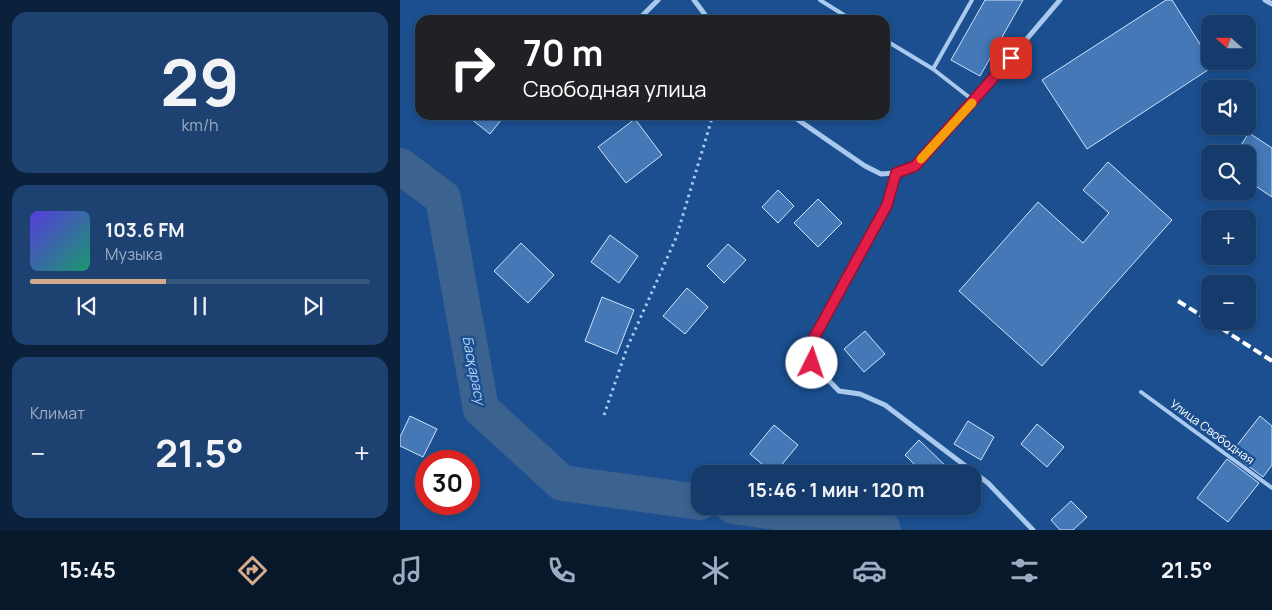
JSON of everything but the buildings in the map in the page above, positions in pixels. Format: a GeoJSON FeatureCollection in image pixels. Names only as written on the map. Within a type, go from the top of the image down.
{"type":"FeatureCollection","features":[{"type":"Feature","properties":{"kind":"street"},"geometry":{"type":"LineString","coordinates":[[643,15],[658,0]]}},
{"type":"Feature","properties":{"kind":"street"},"geometry":{"type":"LineString","coordinates":[[694,0],[705,15]]}},
{"type":"Feature","properties":{"kind":"street"},"geometry":{"type":"LineString","coordinates":[[798,120],[864,166],[881,174],[896,173],[915,166],[974,101],[1060,0]]}},
{"type":"Feature","properties":{"kind":"street"},"geometry":{"type":"LineString","coordinates":[[1265,0],[1272,4]]}},
{"type":"Feature","properties":{"kind":"street"},"geometry":{"type":"LineString","coordinates":[[896,173],[887,205],[809,347],[812,363],[839,391],[860,394],[885,405],[988,483],[1033,530]]}},
{"type":"Feature","properties":{"kind":"lane"},"geometry":{"type":"LineString","coordinates":[[820,0],[844,15]]}},
{"type":"Feature","properties":{"kind":"lane"},"geometry":{"type":"LineString","coordinates":[[933,69],[972,0]]}},
{"type":"Feature","properties":{"kind":"lane"},"geometry":{"type":"LineString","coordinates":[[890,43],[933,69],[974,101]]}},
{"type":"Feature","properties":{"kind":"lane","name":"Улица Свободная"},"geometry":{"type":"LineString","coordinates":[[1141,392],[1272,488]]}},
{"type":"Feature","properties":{"kind":"path"},"geometry":{"type":"LineString","coordinates":[[604,415],[627,348],[676,238],[711,120]]}},
{"type":"Feature","properties":{"kind":"waterway","name":"Басқарасу"},"geometry":{"type":"LineString","coordinates":[[400,166],[443,198],[481,409],[562,483],[691,501]]}},
{"type":"Feature","properties":{"kind":"waterway","name":"Басқарасу"},"geometry":{"type":"LineString","coordinates":[[798,515],[877,526],[883,530]]}},
{"type":"Feature","properties":{"kind":"railway"},"geometry":{"type":"LineString","coordinates":[[1178,301],[1201,315]]}},
{"type":"Feature","properties":{"kind":"railway"},"geometry":{"type":"LineString","coordinates":[[1224,330],[1272,361]]}},
{"type":"Feature","properties":{"kind":"slow traffic"},"geometry":{"type":"LineString","coordinates":[[921,159],[972,103]]}},
{"type":"Feature","properties":{"kind":"route"},"geometry":{"type":"LineString","coordinates":[[812,363],[809,347],[887,205],[896,173],[915,166],[1011,58]]}}]}
